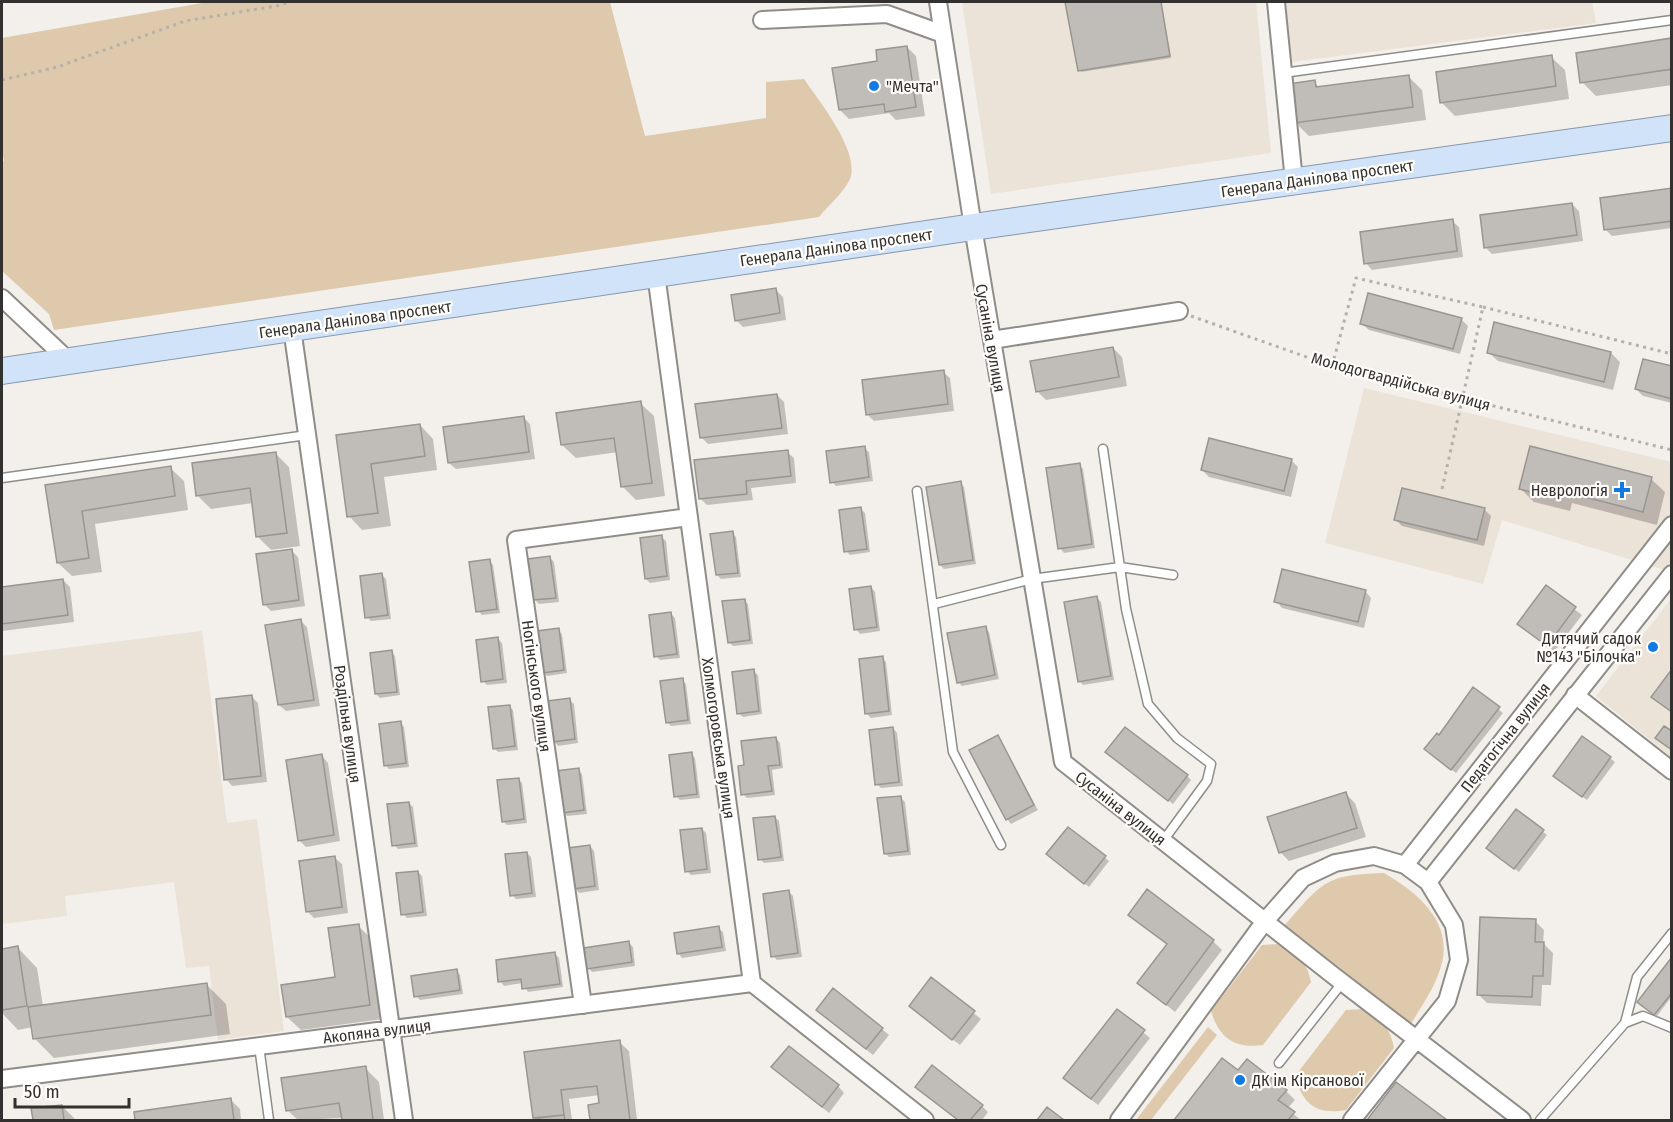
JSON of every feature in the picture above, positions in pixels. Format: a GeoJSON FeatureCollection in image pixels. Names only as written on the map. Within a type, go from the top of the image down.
{"type":"FeatureCollection","features":[{"type":"Feature","properties":{"kind":"main road","name":"Генерала Данілова проспект"},"geometry":{"type":"LineString","coordinates":[[2,371],[973,226],[1671,128]]}},
{"type":"Feature","properties":{"kind":"street","name":"Сусаніна вулиця"},"geometry":{"type":"LineString","coordinates":[[938,2],[973,226],[1063,762],[1342,982],[1522,1120]]}},
{"type":"Feature","properties":{"kind":"street"},"geometry":{"type":"LineString","coordinates":[[1276,2],[1293,181]]}},
{"type":"Feature","properties":{"kind":"street"},"geometry":{"type":"LineString","coordinates":[[762,20],[887,14],[943,34]]}},
{"type":"Feature","properties":{"kind":"street","name":"Холмогоровська вулиця"},"geometry":{"type":"LineString","coordinates":[[656,274],[752,983]]}},
{"type":"Feature","properties":{"kind":"street"},"geometry":{"type":"LineString","coordinates":[[2,298],[69,361]]}},
{"type":"Feature","properties":{"kind":"street"},"geometry":{"type":"LineString","coordinates":[[992,340],[1179,311]]}},
{"type":"Feature","properties":{"kind":"street","name":"Роздільна вулиця"},"geometry":{"type":"LineString","coordinates":[[292,328],[404,1120]]}},
{"type":"Feature","properties":{"kind":"street","name":"Ногінського вулиця"},"geometry":{"type":"LineString","coordinates":[[583,1005],[516,540],[689,517]]}},
{"type":"Feature","properties":{"kind":"street","name":"Педагогічна вулиця"},"geometry":{"type":"LineString","coordinates":[[1405,865],[1671,525]]}},
{"type":"Feature","properties":{"kind":"street","name":"Педагогічна вулиця"},"geometry":{"type":"LineString","coordinates":[[1428,882],[1671,574]]}},
{"type":"Feature","properties":{"kind":"street"},"geometry":{"type":"LineString","coordinates":[[1575,695],[1671,771]]}},
{"type":"Feature","properties":{"kind":"street"},"geometry":{"type":"LineString","coordinates":[[1119,1120],[1265,921],[1303,878],[1335,863],[1374,856],[1405,865],[1428,882],[1454,925],[1459,960],[1447,1001],[1352,1120]]}},
{"type":"Feature","properties":{"kind":"street"},"geometry":{"type":"LineString","coordinates":[[752,983],[925,1120]]}},
{"type":"Feature","properties":{"kind":"street","name":"Акопяна вулиця"},"geometry":{"type":"LineString","coordinates":[[2,1078],[752,983]]}},
{"type":"Feature","properties":{"kind":"lane"},"geometry":{"type":"LineString","coordinates":[[1283,73],[1671,20]]}},
{"type":"Feature","properties":{"kind":"lane"},"geometry":{"type":"LineString","coordinates":[[2,478],[307,435]]}},
{"type":"Feature","properties":{"kind":"lane"},"geometry":{"type":"LineString","coordinates":[[1103,449],[1126,609],[1148,704],[1177,738],[1211,764],[1208,781],[1163,841]]}},
{"type":"Feature","properties":{"kind":"lane"},"geometry":{"type":"LineString","coordinates":[[916,491],[934,604],[953,752],[1001,845]]}},
{"type":"Feature","properties":{"kind":"lane"},"geometry":{"type":"LineString","coordinates":[[934,604],[1032,579],[1120,567],[1173,575]]}},
{"type":"Feature","properties":{"kind":"lane"},"geometry":{"type":"LineString","coordinates":[[1540,1120],[1625,1023],[1637,977],[1671,933]]}},
{"type":"Feature","properties":{"kind":"lane"},"geometry":{"type":"LineString","coordinates":[[1279,1063],[1342,982]]}},
{"type":"Feature","properties":{"kind":"lane"},"geometry":{"type":"LineString","coordinates":[[1625,1023],[1643,1016],[1671,1028]]}},
{"type":"Feature","properties":{"kind":"lane"},"geometry":{"type":"LineString","coordinates":[[259,1046],[269,1120]]}},
{"type":"Feature","properties":{"kind":"path"},"geometry":{"type":"LineString","coordinates":[[2,80],[57,67],[185,21],[288,2]]}},
{"type":"Feature","properties":{"kind":"path"},"geometry":{"type":"LineString","coordinates":[[1332,366],[1356,278],[1484,307],[1671,354]]}},
{"type":"Feature","properties":{"kind":"path"},"geometry":{"type":"LineString","coordinates":[[1442,489],[1484,307]]}},
{"type":"Feature","properties":{"kind":"path","name":"Молодогвардійська вулиця"},"geometry":{"type":"LineString","coordinates":[[1179,311],[1332,366],[1671,450]]}},
{"type":"Feature","properties":{"kind":"shaded area"},"geometry":{"type":"Polygon","coordinates":[[[208,2],[610,2],[645,136],[766,118],[766,82],[804,79],[829,114],[845,143],[852,170],[849,181],[819,217],[54,330],[49,314],[2,271],[2,162],[4,161],[2,149],[2,38],[208,2]]]}},
{"type":"Feature","properties":{"kind":"shaded area"},"geometry":{"type":"Polygon","coordinates":[[[962,2],[1256,2],[1271,153],[991,194],[962,2]]]}},
{"type":"Feature","properties":{"kind":"shaded area"},"geometry":{"type":"Polygon","coordinates":[[[1286,2],[1592,2],[1596,23],[1291,62],[1286,2]]]}},
{"type":"Feature","properties":{"kind":"shaded area"},"geometry":{"type":"Polygon","coordinates":[[[1364,388],[1671,462],[1671,572],[1502,520],[1483,584],[1325,543],[1364,388]]]}},
{"type":"Feature","properties":{"kind":"shaded area","name":"Дитячий садок №143 \"Білочка\""},"geometry":{"type":"Polygon","coordinates":[[[1671,599],[1671,757],[1596,696],[1671,599]]]}},
{"type":"Feature","properties":{"kind":"shaded area"},"geometry":{"type":"Polygon","coordinates":[[[202,631],[227,823],[257,819],[284,1031],[218,1040],[209,966],[186,968],[174,882],[65,896],[67,916],[2,924],[2,656],[202,631]]]}},
{"type":"Feature","properties":{"kind":"shaded area"},"geometry":{"type":"Polygon","coordinates":[[[1384,873],[1423,902],[1440,927],[1443,942],[1443,958],[1438,975],[1411,1024],[1285,925],[1317,890],[1326,884],[1349,876],[1384,873]]]}},
{"type":"Feature","properties":{"kind":"shaded area"},"geometry":{"type":"Polygon","coordinates":[[[1280,944],[1301,959],[1311,982],[1263,1045],[1236,1043],[1224,1035],[1211,1011],[1262,945],[1280,944]]]}},
{"type":"Feature","properties":{"kind":"shaded area"},"geometry":{"type":"Polygon","coordinates":[[[1363,1009],[1384,1024],[1394,1048],[1346,1110],[1319,1109],[1307,1101],[1295,1076],[1346,1010],[1363,1009]]]}},
{"type":"Feature","properties":{"kind":"shaded area"},"geometry":{"type":"Polygon","coordinates":[[[1208,1027],[1217,1035],[1151,1120],[1136,1120],[1208,1027]]]}},
{"type":"Feature","properties":{"kind":"building"},"geometry":{"type":"Polygon","coordinates":[[[1065,2],[1161,2],[1170,56],[1078,71],[1065,2]]]}},
{"type":"Feature","properties":{"kind":"building"},"geometry":{"type":"Polygon","coordinates":[[[1672,38],[1672,69],[1580,83],[1576,53],[1672,38]]]}},
{"type":"Feature","properties":{"kind":"building","name":"\"Мечта\""},"geometry":{"type":"Polygon","coordinates":[[[907,46],[916,107],[885,112],[884,104],[839,110],[832,68],[877,61],[876,50],[907,46]]]}},
{"type":"Feature","properties":{"kind":"building"},"geometry":{"type":"Polygon","coordinates":[[[1552,55],[1556,86],[1440,103],[1436,72],[1552,55]]]}},
{"type":"Feature","properties":{"kind":"building"},"geometry":{"type":"Polygon","coordinates":[[[1409,75],[1413,107],[1294,123],[1289,84],[1315,80],[1316,87],[1409,75]]]}},
{"type":"Feature","properties":{"kind":"building"},"geometry":{"type":"Polygon","coordinates":[[[1672,188],[1672,221],[1604,230],[1600,198],[1672,188]]]}},
{"type":"Feature","properties":{"kind":"building"},"geometry":{"type":"Polygon","coordinates":[[[1572,203],[1577,235],[1484,248],[1480,215],[1572,203]]]}},
{"type":"Feature","properties":{"kind":"building"},"geometry":{"type":"Polygon","coordinates":[[[1453,219],[1457,251],[1364,264],[1360,232],[1453,219]]]}},
{"type":"Feature","properties":{"kind":"building"},"geometry":{"type":"Polygon","coordinates":[[[776,288],[780,313],[735,321],[731,295],[776,288]]]}},
{"type":"Feature","properties":{"kind":"building"},"geometry":{"type":"Polygon","coordinates":[[[1368,293],[1462,318],[1453,349],[1360,324],[1368,293]]]}},
{"type":"Feature","properties":{"kind":"building"},"geometry":{"type":"Polygon","coordinates":[[[1494,322],[1611,352],[1604,382],[1487,353],[1494,322]]]}},
{"type":"Feature","properties":{"kind":"building"},"geometry":{"type":"Polygon","coordinates":[[[1113,347],[1119,377],[1036,392],[1030,361],[1113,347]]]}},
{"type":"Feature","properties":{"kind":"building"},"geometry":{"type":"Polygon","coordinates":[[[1643,359],[1672,366],[1672,399],[1635,389],[1643,359]]]}},
{"type":"Feature","properties":{"kind":"building"},"geometry":{"type":"Polygon","coordinates":[[[944,370],[948,404],[866,415],[862,380],[944,370]]]}},
{"type":"Feature","properties":{"kind":"building"},"geometry":{"type":"Polygon","coordinates":[[[777,394],[782,428],[700,438],[695,404],[777,394]]]}},
{"type":"Feature","properties":{"kind":"building"},"geometry":{"type":"Polygon","coordinates":[[[641,401],[652,483],[621,487],[614,438],[561,445],[556,413],[641,401]]]}},
{"type":"Feature","properties":{"kind":"building"},"geometry":{"type":"Polygon","coordinates":[[[524,416],[529,452],[448,463],[443,427],[524,416]]]}},
{"type":"Feature","properties":{"kind":"building"},"geometry":{"type":"Polygon","coordinates":[[[420,424],[425,456],[371,464],[378,513],[347,517],[336,435],[420,424]]]}},
{"type":"Feature","properties":{"kind":"building"},"geometry":{"type":"Polygon","coordinates":[[[1209,438],[1292,459],[1284,491],[1201,470],[1209,438]]]}},
{"type":"Feature","properties":{"kind":"building"},"geometry":{"type":"Polygon","coordinates":[[[865,446],[869,477],[830,483],[826,451],[865,446]]]}},
{"type":"Feature","properties":{"kind":"building"},"geometry":{"type":"Polygon","coordinates":[[[1530,446],[1652,477],[1643,512],[1558,490],[1556,498],[1519,489],[1530,446]]]}},
{"type":"Feature","properties":{"kind":"building"},"geometry":{"type":"Polygon","coordinates":[[[788,450],[791,476],[746,481],[747,494],[699,499],[694,460],[788,450]]]}},
{"type":"Feature","properties":{"kind":"building"},"geometry":{"type":"Polygon","coordinates":[[[276,452],[287,533],[256,537],[250,488],[196,496],[192,463],[276,452]]]}},
{"type":"Feature","properties":{"kind":"building"},"geometry":{"type":"Polygon","coordinates":[[[1080,463],[1092,544],[1058,549],[1046,468],[1080,463]]]}},
{"type":"Feature","properties":{"kind":"building"},"geometry":{"type":"Polygon","coordinates":[[[171,466],[175,496],[82,511],[89,558],[57,563],[45,485],[171,466]]]}},
{"type":"Feature","properties":{"kind":"building"},"geometry":{"type":"Polygon","coordinates":[[[961,481],[973,560],[939,565],[926,487],[961,481]]]}},
{"type":"Feature","properties":{"kind":"building"},"geometry":{"type":"Polygon","coordinates":[[[1402,488],[1485,508],[1477,540],[1394,520],[1402,488]]]}},
{"type":"Feature","properties":{"kind":"building"},"geometry":{"type":"Polygon","coordinates":[[[861,507],[867,549],[844,552],[839,510],[861,507]]]}},
{"type":"Feature","properties":{"kind":"building"},"geometry":{"type":"Polygon","coordinates":[[[733,531],[738,573],[716,575],[710,534],[733,531]]]}},
{"type":"Feature","properties":{"kind":"building"},"geometry":{"type":"Polygon","coordinates":[[[662,535],[667,576],[645,579],[640,538],[662,535]]]}},
{"type":"Feature","properties":{"kind":"building"},"geometry":{"type":"Polygon","coordinates":[[[292,549],[299,600],[263,605],[256,554],[292,549]]]}},
{"type":"Feature","properties":{"kind":"building"},"geometry":{"type":"Polygon","coordinates":[[[550,556],[556,598],[533,600],[528,559],[550,556]]]}},
{"type":"Feature","properties":{"kind":"building"},"geometry":{"type":"Polygon","coordinates":[[[490,559],[497,609],[476,612],[469,562],[490,559]]]}},
{"type":"Feature","properties":{"kind":"building"},"geometry":{"type":"Polygon","coordinates":[[[1282,569],[1366,590],[1358,622],[1274,602],[1282,569]]]}},
{"type":"Feature","properties":{"kind":"building"},"geometry":{"type":"Polygon","coordinates":[[[382,573],[388,615],[365,618],[360,576],[382,573]]]}},
{"type":"Feature","properties":{"kind":"building"},"geometry":{"type":"Polygon","coordinates":[[[63,579],[68,615],[2,624],[2,587],[63,579]]]}},
{"type":"Feature","properties":{"kind":"building"},"geometry":{"type":"Polygon","coordinates":[[[1546,585],[1576,607],[1547,646],[1517,624],[1546,585]]]}},
{"type":"Feature","properties":{"kind":"building"},"geometry":{"type":"Polygon","coordinates":[[[871,586],[877,627],[854,630],[849,589],[871,586]]]}},
{"type":"Feature","properties":{"kind":"building"},"geometry":{"type":"Polygon","coordinates":[[[1097,596],[1111,676],[1078,682],[1064,602],[1097,596]]]}},
{"type":"Feature","properties":{"kind":"building"},"geometry":{"type":"Polygon","coordinates":[[[745,599],[750,640],[728,643],[722,601],[745,599]]]}},
{"type":"Feature","properties":{"kind":"building"},"geometry":{"type":"Polygon","coordinates":[[[671,612],[677,654],[654,657],[649,615],[671,612]]]}},
{"type":"Feature","properties":{"kind":"building"},"geometry":{"type":"Polygon","coordinates":[[[301,619],[314,700],[278,705],[265,625],[301,619]]]}},
{"type":"Feature","properties":{"kind":"building"},"geometry":{"type":"Polygon","coordinates":[[[986,626],[995,675],[957,683],[947,633],[986,626]]]}},
{"type":"Feature","properties":{"kind":"building"},"geometry":{"type":"Polygon","coordinates":[[[559,628],[564,670],[542,673],[537,631],[559,628]]]}},
{"type":"Feature","properties":{"kind":"building"},"geometry":{"type":"Polygon","coordinates":[[[498,637],[503,679],[481,682],[476,640],[498,637]]]}},
{"type":"Feature","properties":{"kind":"building"},"geometry":{"type":"Polygon","coordinates":[[[392,650],[397,692],[375,694],[370,653],[392,650]]]}},
{"type":"Feature","properties":{"kind":"building"},"geometry":{"type":"Polygon","coordinates":[[[883,656],[889,711],[865,714],[859,659],[883,656]]]}},
{"type":"Feature","properties":{"kind":"building"},"geometry":{"type":"Polygon","coordinates":[[[754,669],[759,711],[737,714],[732,672],[754,669]]]}},
{"type":"Feature","properties":{"kind":"building"},"geometry":{"type":"Polygon","coordinates":[[[1672,669],[1672,712],[1651,697],[1672,669]]]}},
{"type":"Feature","properties":{"kind":"building"},"geometry":{"type":"Polygon","coordinates":[[[683,678],[688,720],[666,723],[660,681],[683,678]]]}},
{"type":"Feature","properties":{"kind":"building"},"geometry":{"type":"Polygon","coordinates":[[[1473,687],[1500,707],[1451,770],[1424,749],[1437,733],[1439,735],[1473,687]]]}},
{"type":"Feature","properties":{"kind":"building"},"geometry":{"type":"Polygon","coordinates":[[[252,695],[261,776],[224,780],[216,699],[252,695]]]}},
{"type":"Feature","properties":{"kind":"building"},"geometry":{"type":"Polygon","coordinates":[[[570,698],[575,739],[553,742],[548,701],[570,698]]]}},
{"type":"Feature","properties":{"kind":"building"},"geometry":{"type":"Polygon","coordinates":[[[510,705],[515,746],[493,749],[488,707],[510,705]]]}},
{"type":"Feature","properties":{"kind":"building"},"geometry":{"type":"Polygon","coordinates":[[[401,721],[406,763],[384,766],[379,724],[401,721]]]}},
{"type":"Feature","properties":{"kind":"building"},"geometry":{"type":"Polygon","coordinates":[[[1664,726],[1672,731],[1672,750],[1655,738],[1664,726]]]}},
{"type":"Feature","properties":{"kind":"building"},"geometry":{"type":"Polygon","coordinates":[[[893,727],[899,782],[875,785],[869,730],[893,727]]]}},
{"type":"Feature","properties":{"kind":"building"},"geometry":{"type":"Polygon","coordinates":[[[1125,727],[1188,775],[1168,801],[1105,752],[1125,727]]]}},
{"type":"Feature","properties":{"kind":"building"},"geometry":{"type":"Polygon","coordinates":[[[998,735],[1034,805],[1006,820],[969,750],[998,735]]]}},
{"type":"Feature","properties":{"kind":"building"},"geometry":{"type":"Polygon","coordinates":[[[1582,736],[1611,757],[1582,797],[1553,776],[1582,736]]]}},
{"type":"Feature","properties":{"kind":"building"},"geometry":{"type":"Polygon","coordinates":[[[776,737],[780,765],[768,766],[772,791],[741,795],[738,766],[744,765],[741,741],[776,737]]]}},
{"type":"Feature","properties":{"kind":"building"},"geometry":{"type":"Polygon","coordinates":[[[692,752],[697,794],[674,797],[669,755],[692,752]]]}},
{"type":"Feature","properties":{"kind":"building"},"geometry":{"type":"Polygon","coordinates":[[[322,754],[334,835],[298,841],[286,760],[322,754]]]}},
{"type":"Feature","properties":{"kind":"building"},"geometry":{"type":"Polygon","coordinates":[[[579,768],[584,810],[562,813],[556,771],[579,768]]]}},
{"type":"Feature","properties":{"kind":"building"},"geometry":{"type":"Polygon","coordinates":[[[519,778],[524,819],[502,822],[497,780],[519,778]]]}},
{"type":"Feature","properties":{"kind":"building"},"geometry":{"type":"Polygon","coordinates":[[[1346,792],[1357,828],[1279,853],[1267,817],[1346,792]]]}},
{"type":"Feature","properties":{"kind":"building"},"geometry":{"type":"Polygon","coordinates":[[[901,796],[908,851],[884,854],[877,798],[901,796]]]}},
{"type":"Feature","properties":{"kind":"building"},"geometry":{"type":"Polygon","coordinates":[[[409,802],[415,843],[392,846],[387,804],[409,802]]]}},
{"type":"Feature","properties":{"kind":"building"},"geometry":{"type":"Polygon","coordinates":[[[1516,809],[1544,830],[1514,869],[1486,848],[1516,809]]]}},
{"type":"Feature","properties":{"kind":"building"},"geometry":{"type":"Polygon","coordinates":[[[775,816],[781,857],[758,860],[753,818],[775,816]]]}},
{"type":"Feature","properties":{"kind":"building"},"geometry":{"type":"Polygon","coordinates":[[[1068,827],[1106,856],[1084,884],[1046,854],[1068,827]]]}},
{"type":"Feature","properties":{"kind":"building"},"geometry":{"type":"Polygon","coordinates":[[[702,828],[707,869],[685,872],[680,830],[702,828]]]}},
{"type":"Feature","properties":{"kind":"building"},"geometry":{"type":"Polygon","coordinates":[[[590,845],[595,886],[573,889],[568,848],[590,845]]]}},
{"type":"Feature","properties":{"kind":"building"},"geometry":{"type":"Polygon","coordinates":[[[527,852],[532,893],[510,896],[505,854],[527,852]]]}},
{"type":"Feature","properties":{"kind":"building"},"geometry":{"type":"Polygon","coordinates":[[[335,856],[342,907],[306,912],[299,861],[335,856]]]}},
{"type":"Feature","properties":{"kind":"building"},"geometry":{"type":"Polygon","coordinates":[[[418,871],[423,912],[401,915],[396,873],[418,871]]]}},
{"type":"Feature","properties":{"kind":"building"},"geometry":{"type":"Polygon","coordinates":[[[1147,889],[1214,940],[1166,1005],[1137,983],[1167,944],[1128,915],[1147,889]]]}},
{"type":"Feature","properties":{"kind":"building"},"geometry":{"type":"Polygon","coordinates":[[[789,890],[798,953],[771,957],[763,894],[789,890]]]}},
{"type":"Feature","properties":{"kind":"building"},"geometry":{"type":"Polygon","coordinates":[[[1480,917],[1536,919],[1535,942],[1544,942],[1543,976],[1533,976],[1532,997],[1477,995],[1480,917]]]}},
{"type":"Feature","properties":{"kind":"building"},"geometry":{"type":"Polygon","coordinates":[[[359,924],[370,1005],[286,1017],[281,985],[335,977],[328,928],[359,924]]]}},
{"type":"Feature","properties":{"kind":"building"},"geometry":{"type":"Polygon","coordinates":[[[719,926],[722,947],[677,954],[674,933],[719,926]]]}},
{"type":"Feature","properties":{"kind":"building"},"geometry":{"type":"Polygon","coordinates":[[[629,941],[632,962],[587,969],[584,948],[629,941]]]}},
{"type":"Feature","properties":{"kind":"building"},"geometry":{"type":"Polygon","coordinates":[[[18,946],[27,1006],[2,1010],[2,949],[18,946]]]}},
{"type":"Feature","properties":{"kind":"building"},"geometry":{"type":"Polygon","coordinates":[[[555,952],[560,984],[522,989],[521,979],[498,982],[496,960],[555,952]]]}},
{"type":"Feature","properties":{"kind":"building"},"geometry":{"type":"Polygon","coordinates":[[[1672,957],[1672,993],[1654,1015],[1637,1002],[1672,957]]]}},
{"type":"Feature","properties":{"kind":"building"},"geometry":{"type":"Polygon","coordinates":[[[457,969],[460,990],[414,997],[411,976],[457,969]]]}},
{"type":"Feature","properties":{"kind":"building"},"geometry":{"type":"Polygon","coordinates":[[[931,977],[975,1011],[952,1040],[909,1006],[931,977]]]}},
{"type":"Feature","properties":{"kind":"building"},"geometry":{"type":"Polygon","coordinates":[[[207,983],[211,1015],[33,1039],[28,1007],[207,983]]]}},
{"type":"Feature","properties":{"kind":"building"},"geometry":{"type":"Polygon","coordinates":[[[833,988],[883,1028],[866,1049],[816,1010],[833,988]]]}},
{"type":"Feature","properties":{"kind":"building"},"geometry":{"type":"Polygon","coordinates":[[[1117,1009],[1145,1030],[1091,1099],[1063,1078],[1117,1009]]]}},
{"type":"Feature","properties":{"kind":"building"},"geometry":{"type":"Polygon","coordinates":[[[620,1040],[630,1120],[590,1120],[588,1105],[599,1103],[597,1086],[561,1090],[564,1115],[533,1118],[524,1052],[620,1040]]]}},
{"type":"Feature","properties":{"kind":"building"},"geometry":{"type":"Polygon","coordinates":[[[789,1046],[839,1085],[822,1107],[771,1067],[789,1046]]]}},
{"type":"Feature","properties":{"kind":"building","name":"ДК ім Кірсанової"},"geometry":{"type":"Polygon","coordinates":[[[1222,1058],[1238,1070],[1247,1059],[1287,1090],[1278,1100],[1295,1112],[1288,1120],[1174,1120],[1222,1058]]]}},
{"type":"Feature","properties":{"kind":"building"},"geometry":{"type":"Polygon","coordinates":[[[932,1065],[983,1105],[970,1120],[958,1120],[915,1087],[932,1065]]]}},
{"type":"Feature","properties":{"kind":"building"},"geometry":{"type":"Polygon","coordinates":[[[366,1066],[373,1120],[342,1120],[339,1103],[286,1111],[281,1078],[366,1066]]]}},
{"type":"Feature","properties":{"kind":"building"},"geometry":{"type":"Polygon","coordinates":[[[1396,1082],[1447,1120],[1367,1120],[1396,1082]]]}},
{"type":"Feature","properties":{"kind":"building"},"geometry":{"type":"Polygon","coordinates":[[[231,1098],[234,1120],[135,1120],[134,1112],[231,1098]]]}},
{"type":"Feature","properties":{"kind":"building"},"geometry":{"type":"Polygon","coordinates":[[[62,1105],[64,1120],[33,1120],[31,1108],[62,1105]]]}},
{"type":"Feature","properties":{"kind":"building"},"geometry":{"type":"Polygon","coordinates":[[[1047,1107],[1064,1120],[1037,1120],[1047,1107]]]}},
{"type":"Feature","properties":{"kind":"building"},"geometry":{"type":"Polygon","coordinates":[[[564,1115],[565,1120],[539,1120],[538,1118],[564,1115]]]}},
{"type":"Feature","properties":{"kind":"place","name":"\"Мечта\""},"geometry":{"type":"Point","coordinates":[874,86]}},
{"type":"Feature","properties":{"kind":"place","name":"Неврологія"},"geometry":{"type":"Point","coordinates":[1622,490]}},
{"type":"Feature","properties":{"kind":"place","name":"Дитячий садок №143 \"Білочка\""},"geometry":{"type":"Point","coordinates":[1653,647]}},
{"type":"Feature","properties":{"kind":"place","name":"ДК ім Кірсанової"},"geometry":{"type":"Point","coordinates":[1240,1080]}}]}
